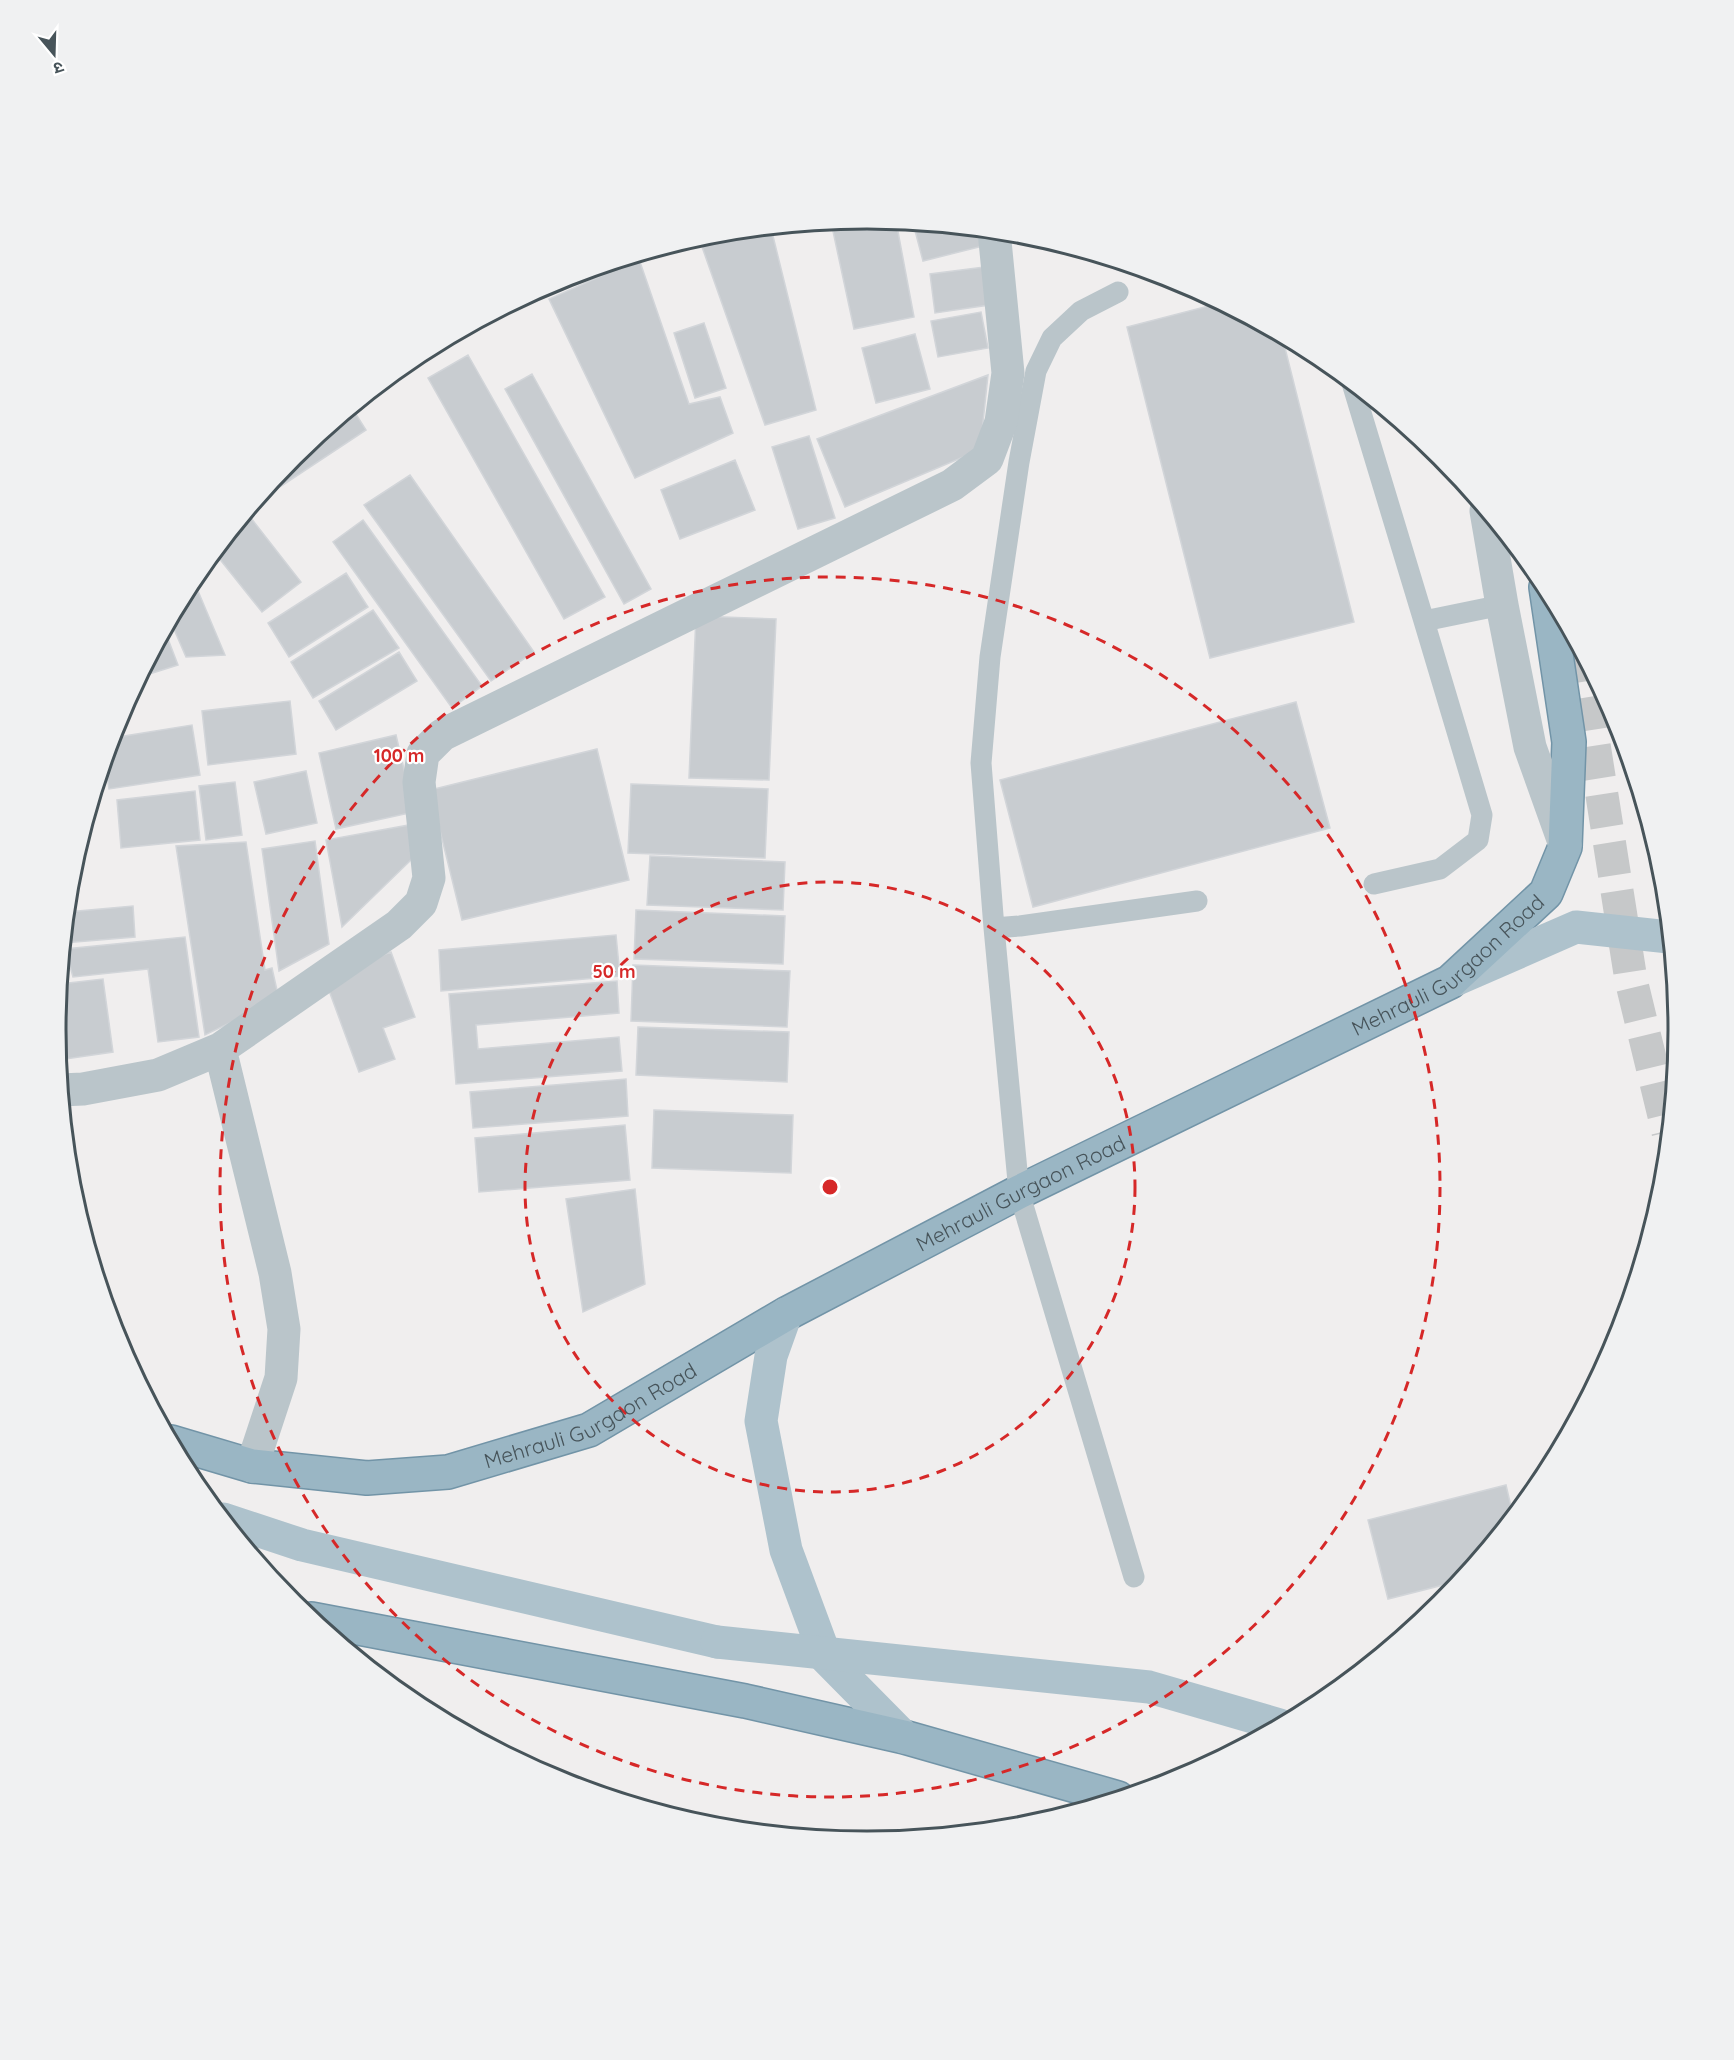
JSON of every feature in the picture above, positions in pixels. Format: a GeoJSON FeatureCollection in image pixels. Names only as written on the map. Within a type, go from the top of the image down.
{"type":"FeatureCollection","features":[{"type":"Feature","properties":{"kind":"highway","name":"Mehrauli Gurgaon Road"},"geometry":{"type":"LineString","coordinates":[[183,1445],[252,1466],[367,1478],[448,1472],[589,1430],[786,1314],[1019,1192],[1450,982],[1546,893],[1565,847],[1569,742],[1550,611]]}},
{"type":"Feature","properties":{"kind":"highway"},"geometry":{"type":"LineString","coordinates":[[329,1622],[745,1701],[904,1737],[1105,1794]]}},
{"type":"Feature","properties":{"kind":"main road"},"geometry":{"type":"LineString","coordinates":[[1450,982],[1576,927],[1662,936]]}},
{"type":"Feature","properties":{"kind":"main road"},"geometry":{"type":"LineString","coordinates":[[786,1314],[771,1356],[761,1421],[786,1550],[826,1658],[904,1737]]}},
{"type":"Feature","properties":{"kind":"main road"},"geometry":{"type":"LineString","coordinates":[[236,1523],[302,1545],[717,1642],[1149,1687],[1271,1722]]}},
{"type":"Feature","properties":{"kind":"street"},"geometry":{"type":"LineString","coordinates":[[69,1090],[158,1075],[220,1049],[399,925],[421,903],[429,878],[419,782],[423,754],[442,735],[952,485],[987,459],[1001,422],[1008,373],[995,240]]}},
{"type":"Feature","properties":{"kind":"street"},"geometry":{"type":"LineString","coordinates":[[1488,526],[1530,747],[1565,847]]}},
{"type":"Feature","properties":{"kind":"street"},"geometry":{"type":"LineString","coordinates":[[220,1049],[275,1273],[284,1329],[281,1378],[252,1466]]}},
{"type":"Feature","properties":{"kind":"lane"},"geometry":{"type":"LineString","coordinates":[[1118,292],[1081,311],[1052,338],[1036,371],[1019,462],[990,657],[981,763],[1019,1192],[1134,1577]]}},
{"type":"Feature","properties":{"kind":"lane"},"geometry":{"type":"LineString","coordinates":[[1356,396],[1482,814],[1478,840],[1440,869],[1374,884]]}},
{"type":"Feature","properties":{"kind":"lane"},"geometry":{"type":"LineString","coordinates":[[1424,621],[1502,605]]}},
{"type":"Feature","properties":{"kind":"lane"},"geometry":{"type":"LineString","coordinates":[[994,928],[1197,901]]}},
{"type":"Feature","properties":{"kind":"building"},"geometry":{"type":"Polygon","coordinates":[[[833,230],[898,230],[914,317],[854,329],[833,230]]]}},
{"type":"Feature","properties":{"kind":"building"},"geometry":{"type":"Polygon","coordinates":[[[915,231],[985,238],[987,245],[923,261],[915,231]]]}},
{"type":"Feature","properties":{"kind":"building"},"geometry":{"type":"Polygon","coordinates":[[[773,235],[816,410],[765,425],[702,246],[773,235]]]}},
{"type":"Feature","properties":{"kind":"building"},"geometry":{"type":"Polygon","coordinates":[[[640,262],[689,404],[720,397],[733,433],[635,478],[549,299],[609,272],[640,262]]]}},
{"type":"Feature","properties":{"kind":"building"},"geometry":{"type":"Polygon","coordinates":[[[984,267],[989,305],[935,313],[930,274],[984,267]]]}},
{"type":"Feature","properties":{"kind":"building"},"geometry":{"type":"Polygon","coordinates":[[[1208,306],[1285,347],[1354,622],[1210,658],[1127,327],[1208,306]]]}},
{"type":"Feature","properties":{"kind":"building"},"geometry":{"type":"Polygon","coordinates":[[[981,312],[988,348],[938,357],[931,321],[981,312]]]}},
{"type":"Feature","properties":{"kind":"building"},"geometry":{"type":"Polygon","coordinates":[[[704,323],[726,388],[695,398],[674,333],[704,323]]]}},
{"type":"Feature","properties":{"kind":"building"},"geometry":{"type":"Polygon","coordinates":[[[915,334],[930,389],[876,403],[862,348],[915,334]]]}},
{"type":"Feature","properties":{"kind":"building"},"geometry":{"type":"Polygon","coordinates":[[[468,355],[605,597],[564,619],[428,378],[468,355]]]}},
{"type":"Feature","properties":{"kind":"building"},"geometry":{"type":"Polygon","coordinates":[[[532,374],[651,589],[624,604],[505,389],[532,374]]]}},
{"type":"Feature","properties":{"kind":"building"},"geometry":{"type":"Polygon","coordinates":[[[988,375],[980,450],[845,507],[817,439],[988,375]]]}},
{"type":"Feature","properties":{"kind":"building"},"geometry":{"type":"Polygon","coordinates":[[[356,414],[366,430],[280,487],[301,464],[356,414]]]}},
{"type":"Feature","properties":{"kind":"building"},"geometry":{"type":"Polygon","coordinates":[[[809,436],[835,518],[798,529],[772,447],[809,436]]]}},
{"type":"Feature","properties":{"kind":"building"},"geometry":{"type":"Polygon","coordinates":[[[735,460],[755,510],[680,539],[661,490],[735,460]]]}},
{"type":"Feature","properties":{"kind":"building"},"geometry":{"type":"Polygon","coordinates":[[[410,475],[534,652],[491,681],[364,505],[410,475]]]}},
{"type":"Feature","properties":{"kind":"building"},"geometry":{"type":"Polygon","coordinates":[[[251,519],[301,582],[262,612],[220,559],[251,519]]]}},
{"type":"Feature","properties":{"kind":"building"},"geometry":{"type":"Polygon","coordinates":[[[363,520],[482,686],[452,708],[333,542],[363,520]]]}},
{"type":"Feature","properties":{"kind":"building"},"geometry":{"type":"Polygon","coordinates":[[[346,573],[368,607],[289,657],[268,623],[346,573]]]}},
{"type":"Feature","properties":{"kind":"building"},"geometry":{"type":"Polygon","coordinates":[[[198,590],[225,655],[186,657],[174,628],[198,590]]]}},
{"type":"Feature","properties":{"kind":"building"},"geometry":{"type":"Polygon","coordinates":[[[373,610],[399,648],[313,698],[291,662],[373,610]]]}},
{"type":"Feature","properties":{"kind":"building"},"geometry":{"type":"Polygon","coordinates":[[[696,616],[776,619],[769,780],[689,778],[696,616]]]}},
{"type":"Feature","properties":{"kind":"building"},"geometry":{"type":"Polygon","coordinates":[[[168,639],[178,665],[150,674],[168,639]]]}},
{"type":"Feature","properties":{"kind":"building"},"geometry":{"type":"Polygon","coordinates":[[[399,652],[417,681],[336,730],[319,701],[399,652]]]}},
{"type":"Feature","properties":{"kind":"building"},"geometry":{"type":"Polygon","coordinates":[[[290,701],[296,754],[208,765],[202,711],[290,701]]]}},
{"type":"Feature","properties":{"kind":"building"},"geometry":{"type":"Polygon","coordinates":[[[1296,702],[1330,828],[1033,907],[1000,780],[1296,702]]]}},
{"type":"Feature","properties":{"kind":"building"},"geometry":{"type":"Polygon","coordinates":[[[192,725],[200,775],[109,789],[107,778],[122,736],[192,725]]]}},
{"type":"Feature","properties":{"kind":"building"},"geometry":{"type":"Polygon","coordinates":[[[396,735],[414,812],[336,829],[319,753],[396,735]]]}},
{"type":"Feature","properties":{"kind":"building"},"geometry":{"type":"Polygon","coordinates":[[[597,749],[629,880],[462,920],[430,790],[597,749]]]}},
{"type":"Feature","properties":{"kind":"building"},"geometry":{"type":"Polygon","coordinates":[[[306,771],[317,823],[266,834],[254,782],[306,771]]]}},
{"type":"Feature","properties":{"kind":"building"},"geometry":{"type":"Polygon","coordinates":[[[235,782],[242,835],[206,840],[199,786],[235,782]]]}},
{"type":"Feature","properties":{"kind":"building"},"geometry":{"type":"Polygon","coordinates":[[[631,784],[768,789],[765,858],[628,853],[631,784]]]}},
{"type":"Feature","properties":{"kind":"building"},"geometry":{"type":"Polygon","coordinates":[[[195,791],[200,840],[121,848],[117,800],[195,791]]]}},
{"type":"Feature","properties":{"kind":"building"},"geometry":{"type":"Polygon","coordinates":[[[409,825],[412,859],[342,927],[326,840],[409,825]]]}},
{"type":"Feature","properties":{"kind":"building"},"geometry":{"type":"Polygon","coordinates":[[[315,841],[329,944],[279,971],[262,849],[315,841]]]}},
{"type":"Feature","properties":{"kind":"building"},"geometry":{"type":"Polygon","coordinates":[[[246,842],[265,970],[272,968],[279,999],[205,1035],[176,846],[246,842]]]}},
{"type":"Feature","properties":{"kind":"building"},"geometry":{"type":"Polygon","coordinates":[[[650,856],[785,862],[783,910],[647,905],[650,856]]]}},
{"type":"Feature","properties":{"kind":"building"},"geometry":{"type":"Polygon","coordinates":[[[133,906],[135,937],[71,942],[75,911],[133,906]]]}},
{"type":"Feature","properties":{"kind":"building"},"geometry":{"type":"Polygon","coordinates":[[[636,910],[785,916],[783,964],[634,959],[636,910]]]}},
{"type":"Feature","properties":{"kind":"building"},"geometry":{"type":"Polygon","coordinates":[[[616,935],[620,976],[441,991],[439,950],[616,935]]]}},
{"type":"Feature","properties":{"kind":"building"},"geometry":{"type":"Polygon","coordinates":[[[185,937],[199,1037],[158,1042],[148,969],[73,977],[69,964],[71,948],[185,937]]]}},
{"type":"Feature","properties":{"kind":"building"},"geometry":{"type":"Polygon","coordinates":[[[391,952],[415,1017],[383,1028],[395,1059],[359,1072],[324,977],[391,952]]]}},
{"type":"Feature","properties":{"kind":"building"},"geometry":{"type":"Polygon","coordinates":[[[633,965],[790,971],[787,1027],[631,1021],[633,965]]]}},
{"type":"Feature","properties":{"kind":"building"},"geometry":{"type":"Polygon","coordinates":[[[103,979],[113,1052],[67,1059],[68,983],[103,979]]]}},
{"type":"Feature","properties":{"kind":"building"},"geometry":{"type":"Polygon","coordinates":[[[617,981],[619,1013],[476,1025],[478,1049],[619,1037],[622,1071],[456,1084],[449,994],[617,981]]]}},
{"type":"Feature","properties":{"kind":"building"},"geometry":{"type":"Polygon","coordinates":[[[638,1027],[789,1032],[787,1082],[636,1075],[638,1027]]]}},
{"type":"Feature","properties":{"kind":"building"},"geometry":{"type":"Polygon","coordinates":[[[626,1079],[628,1116],[473,1128],[470,1092],[626,1079]]]}},
{"type":"Feature","properties":{"kind":"building"},"geometry":{"type":"Polygon","coordinates":[[[654,1110],[793,1115],[791,1173],[652,1168],[654,1110]]]}},
{"type":"Feature","properties":{"kind":"building"},"geometry":{"type":"Polygon","coordinates":[[[625,1125],[630,1180],[479,1192],[475,1138],[625,1125]]]}},
{"type":"Feature","properties":{"kind":"building"},"geometry":{"type":"Polygon","coordinates":[[[635,1189],[645,1284],[583,1312],[566,1199],[635,1189]]]}},
{"type":"Feature","properties":{"kind":"building"},"geometry":{"type":"Polygon","coordinates":[[[1506,1485],[1511,1506],[1469,1558],[1443,1585],[1388,1599],[1368,1520],[1506,1485]]]}},
{"type":"Feature","properties":{"kind":"tunnel"},"geometry":{"type":"LineString","coordinates":[[1582,671],[1631,980],[1663,1112]]}}]}
